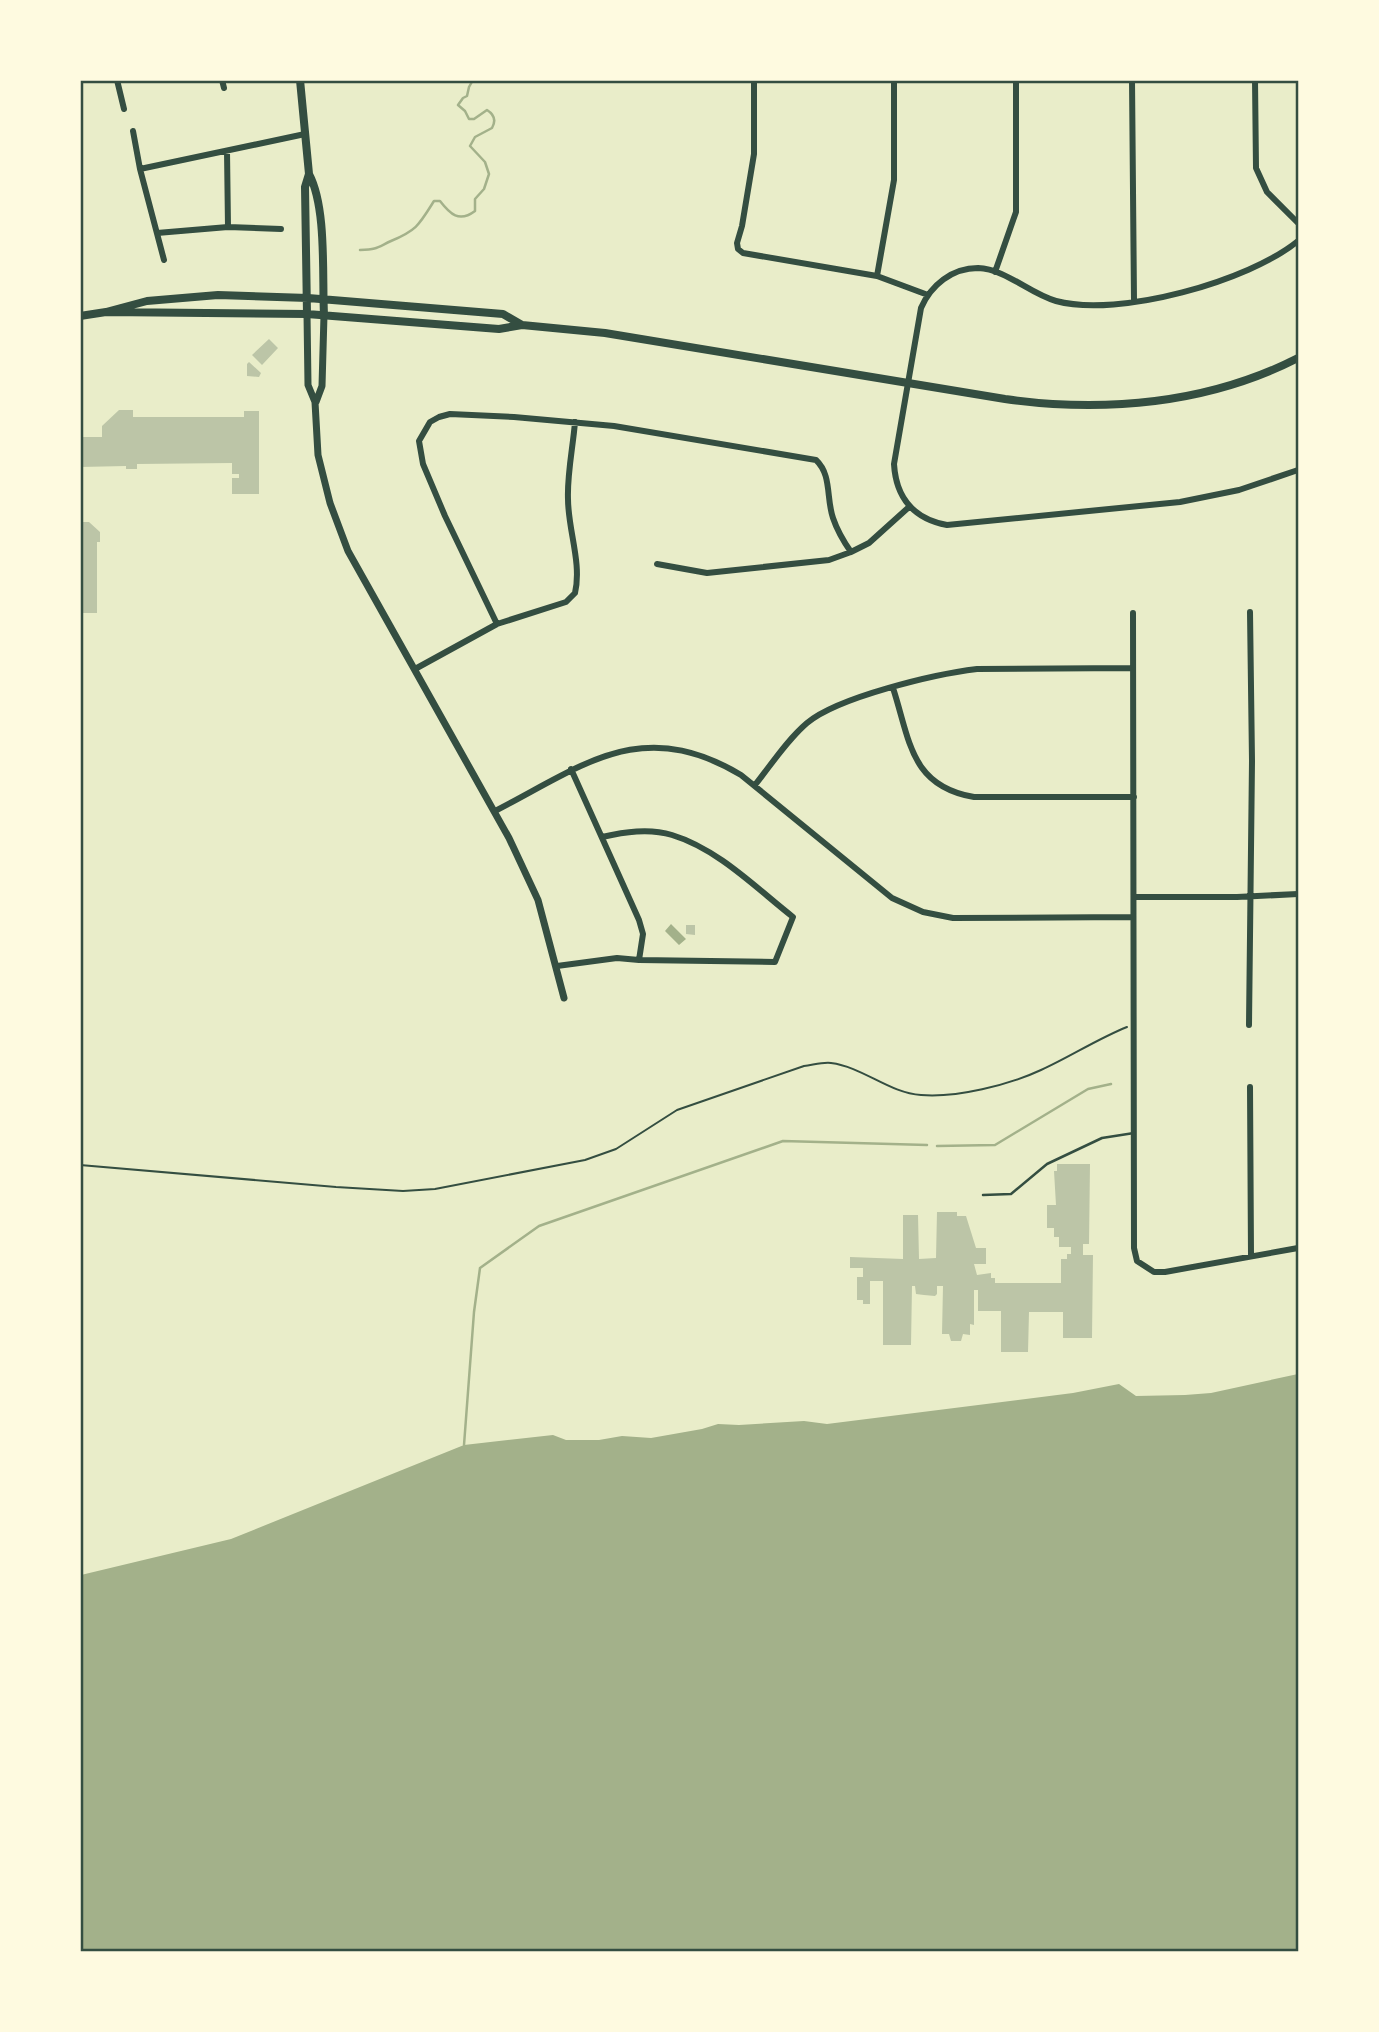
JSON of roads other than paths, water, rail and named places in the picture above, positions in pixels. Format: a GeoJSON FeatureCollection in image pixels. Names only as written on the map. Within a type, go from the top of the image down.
{"type":"FeatureCollection","features":[{"type":"Feature","properties":{"kind":"main road"},"geometry":{"type":"LineString","coordinates":[[300,80],[309,174],[315,186],[320,218],[324,315]]}},
{"type":"Feature","properties":{"kind":"main road"},"geometry":{"type":"LineString","coordinates":[[307,314],[305,187],[309,174]]}},
{"type":"Feature","properties":{"kind":"main road"},"geometry":{"type":"LineString","coordinates":[[80,316],[147,301],[218,295],[308,298],[503,314],[522,325]]}},
{"type":"Feature","properties":{"kind":"main road"},"geometry":{"type":"LineString","coordinates":[[106,312],[307,314],[499,330],[522,325],[605,333],[1042,404],[1126,405],[1220,387],[1275,370],[1298,358]]}},
{"type":"Feature","properties":{"kind":"street"},"geometry":{"type":"LineString","coordinates":[[117,80],[124,109]]}},
{"type":"Feature","properties":{"kind":"street"},"geometry":{"type":"LineString","coordinates":[[754,80],[754,154],[738,249],[743,253],[877,276],[928,295]]}},
{"type":"Feature","properties":{"kind":"street"},"geometry":{"type":"LineString","coordinates":[[877,276],[894,180],[894,80]]}},
{"type":"Feature","properties":{"kind":"street"},"geometry":{"type":"LineString","coordinates":[[995,272],[1016,212],[1016,80]]}},
{"type":"Feature","properties":{"kind":"street"},"geometry":{"type":"LineString","coordinates":[[1132,80],[1134,301]]}},
{"type":"Feature","properties":{"kind":"street"},"geometry":{"type":"LineString","coordinates":[[1255,80],[1256,168],[1267,192],[1298,223]]}},
{"type":"Feature","properties":{"kind":"street"},"geometry":{"type":"LineString","coordinates":[[133,131],[164,260]]}},
{"type":"Feature","properties":{"kind":"street"},"geometry":{"type":"LineString","coordinates":[[140,169],[305,134]]}},
{"type":"Feature","properties":{"kind":"street"},"geometry":{"type":"LineString","coordinates":[[227,151],[228,228]]}},
{"type":"Feature","properties":{"kind":"street"},"geometry":{"type":"LineString","coordinates":[[157,233],[228,228],[281,229]]}},
{"type":"Feature","properties":{"kind":"street"},"geometry":{"type":"LineString","coordinates":[[1298,241],[1256,266],[1214,283],[1173,295],[1090,305],[1059,302],[981,268],[959,271],[934,286],[921,308],[894,464],[898,487],[909,507],[936,523],[964,524],[1190,500],[1239,490],[1298,470]]}},
{"type":"Feature","properties":{"kind":"street"},"geometry":{"type":"LineString","coordinates":[[307,314],[308,385],[315,402],[318,455],[335,518],[348,551],[495,811],[538,900],[564,998]]}},
{"type":"Feature","properties":{"kind":"street"},"geometry":{"type":"LineString","coordinates":[[315,402],[322,386],[324,315]]}},
{"type":"Feature","properties":{"kind":"street"},"geometry":{"type":"LineString","coordinates":[[497,624],[423,464],[419,441],[430,422],[450,414],[575,422],[702,439],[816,460],[823,467],[826,476],[833,517],[851,552]]}},
{"type":"Feature","properties":{"kind":"street"},"geometry":{"type":"LineString","coordinates":[[415,669],[497,624],[566,602],[575,593],[574,543],[568,500],[575,422]]}},
{"type":"Feature","properties":{"kind":"street"},"geometry":{"type":"LineString","coordinates":[[657,564],[708,573],[829,560],[851,552],[877,537],[909,507]]}},
{"type":"Feature","properties":{"kind":"street"},"geometry":{"type":"LineString","coordinates":[[1249,1025],[1250,612]]}},
{"type":"Feature","properties":{"kind":"street"},"geometry":{"type":"LineString","coordinates":[[1133,613],[1134,1248],[1137,1261],[1154,1272],[1165,1272],[1298,1248]]}},
{"type":"Feature","properties":{"kind":"street"},"geometry":{"type":"LineString","coordinates":[[755,785],[794,737],[827,709],[893,688],[943,674],[977,669],[1133,668]]}},
{"type":"Feature","properties":{"kind":"street"},"geometry":{"type":"LineString","coordinates":[[893,688],[913,755],[925,774],[942,788],[974,797],[1134,797]]}},
{"type":"Feature","properties":{"kind":"street"},"geometry":{"type":"LineString","coordinates":[[495,811],[571,769],[609,754],[630,749],[674,750],[716,762],[755,785],[884,892],[902,904],[923,912],[953,918],[1133,917]]}},
{"type":"Feature","properties":{"kind":"street"},"geometry":{"type":"LineString","coordinates":[[571,769],[639,920],[643,934],[639,960]]}},
{"type":"Feature","properties":{"kind":"street"},"geometry":{"type":"LineString","coordinates":[[557,966],[617,958],[775,962],[793,917],[720,860],[672,835],[651,831],[602,837]]}},
{"type":"Feature","properties":{"kind":"street"},"geometry":{"type":"LineString","coordinates":[[1134,897],[1251,897],[1298,894]]}},
{"type":"Feature","properties":{"kind":"street"},"geometry":{"type":"LineString","coordinates":[[1250,1087],[1251,1256]]}},
{"type":"Feature","properties":{"kind":"lane"},"geometry":{"type":"LineString","coordinates":[[983,1195],[1011,1194],[1047,1164],[1102,1138],[1134,1133]]}},
{"type":"Feature","properties":{"kind":"waterway"},"geometry":{"type":"LineString","coordinates":[[360,250],[377,248],[412,230],[434,201],[440,201],[447,210],[460,217],[475,211],[475,199],[484,189],[489,174],[485,162],[470,146],[475,137],[492,128],[494,121],[487,110],[474,119],[469,119],[458,105],[467,96],[473,80]]}},
{"type":"Feature","properties":{"kind":"waterway"},"geometry":{"type":"LineString","coordinates":[[937,1146],[995,1145],[1088,1089],[1111,1084]]}},
{"type":"Feature","properties":{"kind":"waterway"},"geometry":{"type":"LineString","coordinates":[[464,1445],[480,1268],[539,1226],[783,1141],[927,1145]]}}]}
